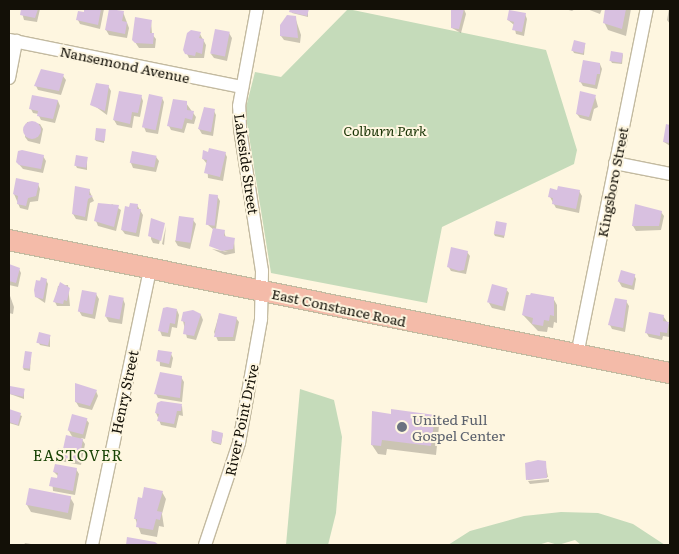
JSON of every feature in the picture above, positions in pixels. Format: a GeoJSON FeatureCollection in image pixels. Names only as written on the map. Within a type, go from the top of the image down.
{"type":"FeatureCollection","features":[{"type":"Feature","properties":{"kind":"main road","name":"East Constance Road"},"geometry":{"type":"LineString","coordinates":[[9,240],[670,373]]}},
{"type":"Feature","properties":{"kind":"street","name":"Lakeside Street"},"geometry":{"type":"LineString","coordinates":[[257,9],[242,87],[240,129],[253,201],[262,291]]}},
{"type":"Feature","properties":{"kind":"street","name":"Kingsboro Street"},"geometry":{"type":"LineString","coordinates":[[577,354],[647,9]]}},
{"type":"Feature","properties":{"kind":"street","name":"Nansemond Avenue"},"geometry":{"type":"LineString","coordinates":[[12,40],[242,87]]}},
{"type":"Feature","properties":{"kind":"street"},"geometry":{"type":"LineString","coordinates":[[9,78],[12,40]]}},
{"type":"Feature","properties":{"kind":"street"},"geometry":{"type":"LineString","coordinates":[[615,164],[670,174]]}},
{"type":"Feature","properties":{"kind":"street","name":"Henry Street"},"geometry":{"type":"LineString","coordinates":[[92,545],[150,269]]}},
{"type":"Feature","properties":{"kind":"street","name":"River Point Drive"},"geometry":{"type":"LineString","coordinates":[[205,545],[239,443],[258,342],[262,291]]}},
{"type":"Feature","properties":{"kind":"green space","name":"Colburn Park"},"geometry":{"type":"Polygon","coordinates":[[[348,9],[546,50],[577,150],[574,164],[442,227],[427,303],[271,273],[245,111],[255,72],[281,77],[348,9]]]}},
{"type":"Feature","properties":{"kind":"green space"},"geometry":{"type":"Polygon","coordinates":[[[300,389],[334,400],[342,437],[336,513],[328,545],[286,545],[300,389]]]}},
{"type":"Feature","properties":{"kind":"green space"},"geometry":{"type":"Polygon","coordinates":[[[561,512],[598,513],[633,524],[665,545],[581,545],[575,540],[558,545],[548,542],[538,545],[448,545],[470,531],[524,516],[561,512]]]}},
{"type":"Feature","properties":{"kind":"building"},"geometry":{"type":"Polygon","coordinates":[[[21,9],[38,9],[35,18],[20,15],[21,9]]]}},
{"type":"Feature","properties":{"kind":"building"},"geometry":{"type":"Polygon","coordinates":[[[84,9],[101,9],[98,25],[76,20],[78,11],[84,12],[84,9]]]}},
{"type":"Feature","properties":{"kind":"building"},"geometry":{"type":"Polygon","coordinates":[[[109,9],[124,11],[122,21],[127,22],[125,34],[105,30],[109,9]]]}},
{"type":"Feature","properties":{"kind":"building"},"geometry":{"type":"Polygon","coordinates":[[[290,9],[309,9],[307,16],[289,12],[290,9]]]}},
{"type":"Feature","properties":{"kind":"building"},"geometry":{"type":"Polygon","coordinates":[[[451,9],[464,9],[459,29],[451,28],[451,9]]]}},
{"type":"Feature","properties":{"kind":"building"},"geometry":{"type":"Polygon","coordinates":[[[605,9],[626,9],[622,29],[603,23],[605,9]]]}},
{"type":"Feature","properties":{"kind":"building"},"geometry":{"type":"Polygon","coordinates":[[[509,10],[526,13],[522,32],[512,30],[514,22],[507,20],[509,10]]]}},
{"type":"Feature","properties":{"kind":"building"},"geometry":{"type":"Polygon","coordinates":[[[287,15],[296,16],[298,38],[280,36],[280,25],[287,15]]]}},
{"type":"Feature","properties":{"kind":"building"},"geometry":{"type":"Polygon","coordinates":[[[135,17],[152,20],[150,33],[154,33],[153,44],[135,43],[132,40],[135,17]]]}},
{"type":"Feature","properties":{"kind":"building"},"geometry":{"type":"Polygon","coordinates":[[[215,29],[230,32],[225,56],[210,54],[215,29]]]}},
{"type":"Feature","properties":{"kind":"building"},"geometry":{"type":"Polygon","coordinates":[[[191,30],[201,32],[199,38],[204,39],[202,54],[196,52],[195,56],[185,54],[183,50],[187,33],[191,30]]]}},
{"type":"Feature","properties":{"kind":"building"},"geometry":{"type":"Polygon","coordinates":[[[574,40],[586,43],[583,54],[571,51],[574,40]]]}},
{"type":"Feature","properties":{"kind":"building"},"geometry":{"type":"Polygon","coordinates":[[[611,51],[623,53],[621,63],[609,61],[611,51]]]}},
{"type":"Feature","properties":{"kind":"building"},"geometry":{"type":"Polygon","coordinates":[[[583,60],[600,63],[600,74],[597,74],[595,85],[579,82],[583,60]]]}},
{"type":"Feature","properties":{"kind":"building"},"geometry":{"type":"Polygon","coordinates":[[[41,69],[64,74],[59,91],[34,86],[41,69]]]}},
{"type":"Feature","properties":{"kind":"building"},"geometry":{"type":"Polygon","coordinates":[[[96,83],[109,85],[105,111],[90,105],[96,83]]]}},
{"type":"Feature","properties":{"kind":"building"},"geometry":{"type":"Polygon","coordinates":[[[119,91],[142,95],[138,113],[132,112],[130,124],[113,120],[119,91]]]}},
{"type":"Feature","properties":{"kind":"building"},"geometry":{"type":"Polygon","coordinates":[[[580,91],[596,95],[589,117],[576,114],[580,91]]]}},
{"type":"Feature","properties":{"kind":"building"},"geometry":{"type":"Polygon","coordinates":[[[149,94],[163,97],[156,130],[142,127],[149,94]]]}},
{"type":"Feature","properties":{"kind":"building"},"geometry":{"type":"Polygon","coordinates":[[[32,95],[58,100],[53,119],[37,116],[38,111],[29,109],[32,95]]]}},
{"type":"Feature","properties":{"kind":"building"},"geometry":{"type":"Polygon","coordinates":[[[173,99],[187,101],[187,110],[194,111],[192,120],[185,118],[182,129],[167,126],[173,99]]]}},
{"type":"Feature","properties":{"kind":"building"},"geometry":{"type":"Polygon","coordinates":[[[204,107],[215,109],[211,132],[198,129],[204,107]]]}},
{"type":"Feature","properties":{"kind":"building"},"geometry":{"type":"Polygon","coordinates":[[[32,121],[40,126],[41,130],[36,138],[32,139],[24,134],[23,130],[28,122],[32,121]]]}},
{"type":"Feature","properties":{"kind":"building"},"geometry":{"type":"Polygon","coordinates":[[[666,124],[670,125],[670,143],[663,142],[666,124]]]}},
{"type":"Feature","properties":{"kind":"building"},"geometry":{"type":"Polygon","coordinates":[[[96,128],[106,129],[105,141],[95,140],[96,128]]]}},
{"type":"Feature","properties":{"kind":"building"},"geometry":{"type":"Polygon","coordinates":[[[209,148],[226,152],[220,177],[204,173],[207,160],[202,159],[203,150],[208,152],[209,148]]]}},
{"type":"Feature","properties":{"kind":"building"},"geometry":{"type":"Polygon","coordinates":[[[22,150],[44,155],[41,169],[19,165],[16,162],[18,151],[22,150]]]}},
{"type":"Feature","properties":{"kind":"building"},"geometry":{"type":"Polygon","coordinates":[[[132,151],[157,156],[154,168],[130,163],[132,151]]]}},
{"type":"Feature","properties":{"kind":"building"},"geometry":{"type":"Polygon","coordinates":[[[76,155],[88,157],[86,168],[74,166],[76,155]]]}},
{"type":"Feature","properties":{"kind":"building"},"geometry":{"type":"Polygon","coordinates":[[[16,178],[39,183],[36,196],[28,198],[26,206],[17,204],[18,196],[13,194],[16,178]]]}},
{"type":"Feature","properties":{"kind":"building"},"geometry":{"type":"Polygon","coordinates":[[[75,186],[90,189],[89,195],[93,196],[88,199],[85,217],[72,214],[75,186]]]}},
{"type":"Feature","properties":{"kind":"building"},"geometry":{"type":"Polygon","coordinates":[[[558,186],[580,190],[576,209],[552,204],[553,198],[548,197],[550,188],[557,190],[558,186]]]}},
{"type":"Feature","properties":{"kind":"building"},"geometry":{"type":"Polygon","coordinates":[[[209,194],[218,195],[215,226],[206,225],[209,194]]]}},
{"type":"Feature","properties":{"kind":"building"},"geometry":{"type":"Polygon","coordinates":[[[98,203],[119,205],[114,227],[94,221],[98,203]]]}},
{"type":"Feature","properties":{"kind":"building"},"geometry":{"type":"Polygon","coordinates":[[[130,203],[138,204],[137,209],[141,209],[136,233],[121,230],[125,206],[129,207],[130,203]]]}},
{"type":"Feature","properties":{"kind":"building"},"geometry":{"type":"Polygon","coordinates":[[[635,204],[662,211],[659,226],[632,226],[635,204]]]}},
{"type":"Feature","properties":{"kind":"building"},"geometry":{"type":"Polygon","coordinates":[[[179,216],[194,218],[190,243],[176,241],[179,216]]]}},
{"type":"Feature","properties":{"kind":"building"},"geometry":{"type":"Polygon","coordinates":[[[151,218],[165,223],[161,241],[148,236],[151,218]]]}},
{"type":"Feature","properties":{"kind":"building"},"geometry":{"type":"Polygon","coordinates":[[[496,221],[507,223],[505,236],[494,234],[496,221]]]}},
{"type":"Feature","properties":{"kind":"building"},"geometry":{"type":"Polygon","coordinates":[[[213,228],[225,230],[224,236],[235,238],[233,249],[222,251],[209,246],[213,228]]]}},
{"type":"Feature","properties":{"kind":"building"},"geometry":{"type":"Polygon","coordinates":[[[451,247],[468,251],[464,270],[459,271],[447,267],[451,247]]]}},
{"type":"Feature","properties":{"kind":"building"},"geometry":{"type":"Polygon","coordinates":[[[9,264],[20,268],[16,283],[9,281],[9,264]]]}},
{"type":"Feature","properties":{"kind":"building"},"geometry":{"type":"Polygon","coordinates":[[[621,270],[635,274],[632,286],[618,282],[621,270]]]}},
{"type":"Feature","properties":{"kind":"building"},"geometry":{"type":"Polygon","coordinates":[[[41,277],[47,279],[43,299],[35,297],[34,290],[36,280],[40,281],[41,277]]]}},
{"type":"Feature","properties":{"kind":"building"},"geometry":{"type":"Polygon","coordinates":[[[60,282],[70,288],[67,301],[64,300],[63,304],[53,302],[60,282]]]}},
{"type":"Feature","properties":{"kind":"building"},"geometry":{"type":"Polygon","coordinates":[[[492,284],[507,288],[503,306],[487,302],[492,284]]]}},
{"type":"Feature","properties":{"kind":"building"},"geometry":{"type":"Polygon","coordinates":[[[82,290],[97,293],[93,314],[78,312],[82,290]]]}},
{"type":"Feature","properties":{"kind":"building"},"geometry":{"type":"Polygon","coordinates":[[[531,293],[554,297],[554,316],[550,315],[549,321],[544,320],[543,326],[532,324],[533,318],[522,315],[526,295],[531,293]]]}},
{"type":"Feature","properties":{"kind":"building"},"geometry":{"type":"Polygon","coordinates":[[[109,295],[124,298],[120,319],[105,317],[109,295]]]}},
{"type":"Feature","properties":{"kind":"building"},"geometry":{"type":"Polygon","coordinates":[[[615,298],[627,300],[623,328],[608,325],[615,298]]]}},
{"type":"Feature","properties":{"kind":"building"},"geometry":{"type":"Polygon","coordinates":[[[163,308],[177,309],[175,324],[170,323],[168,333],[158,331],[163,308]]]}},
{"type":"Feature","properties":{"kind":"building"},"geometry":{"type":"Polygon","coordinates":[[[193,310],[201,314],[194,336],[183,334],[185,322],[181,321],[183,312],[193,310]]]}},
{"type":"Feature","properties":{"kind":"building"},"geometry":{"type":"Polygon","coordinates":[[[649,312],[664,315],[663,321],[669,322],[667,333],[660,332],[660,336],[645,333],[649,312]]]}},
{"type":"Feature","properties":{"kind":"building"},"geometry":{"type":"Polygon","coordinates":[[[219,313],[237,317],[233,337],[214,337],[219,313]]]}},
{"type":"Feature","properties":{"kind":"building"},"geometry":{"type":"Polygon","coordinates":[[[39,332],[51,335],[48,346],[36,343],[39,332]]]}},
{"type":"Feature","properties":{"kind":"building"},"geometry":{"type":"Polygon","coordinates":[[[158,350],[172,352],[169,364],[156,361],[158,350]]]}},
{"type":"Feature","properties":{"kind":"building"},"geometry":{"type":"Polygon","coordinates":[[[25,351],[32,352],[30,369],[23,368],[25,351]]]}},
{"type":"Feature","properties":{"kind":"building"},"geometry":{"type":"Polygon","coordinates":[[[160,372],[182,376],[180,398],[154,394],[160,372]]]}},
{"type":"Feature","properties":{"kind":"building"},"geometry":{"type":"Polygon","coordinates":[[[75,383],[97,390],[90,406],[75,402],[75,383]]]}},
{"type":"Feature","properties":{"kind":"building"},"geometry":{"type":"Polygon","coordinates":[[[10,386],[25,389],[23,397],[9,394],[10,386]]]}},
{"type":"Feature","properties":{"kind":"building"},"geometry":{"type":"Polygon","coordinates":[[[161,401],[182,404],[181,411],[177,411],[174,424],[157,421],[159,414],[155,413],[157,403],[161,401]]]}},
{"type":"Feature","properties":{"kind":"building"},"geometry":{"type":"Polygon","coordinates":[[[9,409],[21,413],[18,425],[9,422],[9,409]]]}},
{"type":"Feature","properties":{"kind":"building","name":"United Full Gospel Center"},"geometry":{"type":"Polygon","coordinates":[[[391,409],[435,415],[431,446],[382,440],[381,446],[371,445],[372,411],[391,414],[391,409]]]}},
{"type":"Feature","properties":{"kind":"building"},"geometry":{"type":"Polygon","coordinates":[[[72,414],[87,418],[83,435],[68,430],[72,414]]]}},
{"type":"Feature","properties":{"kind":"building"},"geometry":{"type":"Polygon","coordinates":[[[212,430],[223,433],[221,444],[211,441],[212,430]]]}},
{"type":"Feature","properties":{"kind":"building"},"geometry":{"type":"Polygon","coordinates":[[[66,435],[83,439],[79,461],[56,457],[58,448],[63,449],[66,435]]]}},
{"type":"Feature","properties":{"kind":"building"},"geometry":{"type":"Polygon","coordinates":[[[538,460],[546,461],[547,478],[526,480],[525,463],[538,460]]]}},
{"type":"Feature","properties":{"kind":"building"},"geometry":{"type":"Polygon","coordinates":[[[55,464],[77,468],[73,491],[49,486],[51,477],[57,478],[58,473],[53,472],[55,464]]]}},
{"type":"Feature","properties":{"kind":"building"},"geometry":{"type":"Polygon","coordinates":[[[144,487],[163,491],[157,511],[162,512],[160,520],[156,519],[153,530],[136,527],[137,519],[134,519],[138,497],[142,498],[144,487]]]}},
{"type":"Feature","properties":{"kind":"building"},"geometry":{"type":"Polygon","coordinates":[[[29,488],[71,496],[68,513],[26,505],[29,488]]]}},
{"type":"Feature","properties":{"kind":"building"},"geometry":{"type":"Polygon","coordinates":[[[127,537],[155,542],[159,545],[126,545],[127,537]]]}},
{"type":"Feature","properties":{"kind":"place","name":"United Full Gospel Center"},"geometry":{"type":"Point","coordinates":[402,427]}},
{"type":"Feature","properties":{"kind":"district","name":"EASTOVER"},"geometry":{"type":"Point","coordinates":[78,455]}}]}
